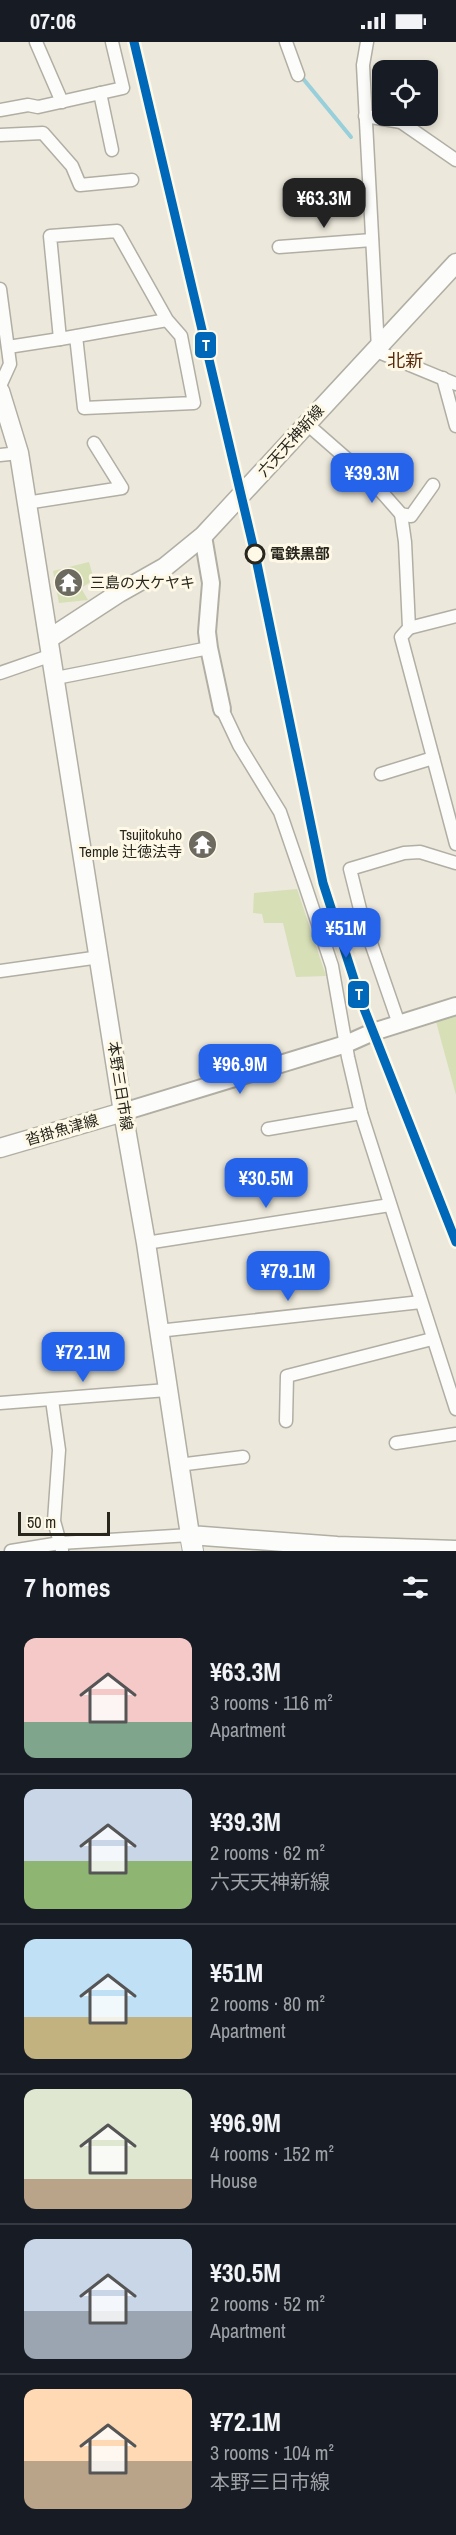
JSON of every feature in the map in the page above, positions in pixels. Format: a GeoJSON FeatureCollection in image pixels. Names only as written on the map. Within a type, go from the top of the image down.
{"type":"FeatureCollection","features":[{"type":"Feature","properties":{"kind":"main road","name":"六天天神新線"},"geometry":{"type":"LineString","coordinates":[[51,647],[119,593],[165,567],[203,536],[456,263]]}},
{"type":"Feature","properties":{"kind":"main road"},"geometry":{"type":"LineString","coordinates":[[0,391],[19,453],[51,647]]}},
{"type":"Feature","properties":{"kind":"main road","name":"本野三日市線"},"geometry":{"type":"LineString","coordinates":[[51,647],[123,1112],[146,1243],[191,1543]]}},
{"type":"Feature","properties":{"kind":"main road","name":"沓掛魚津線"},"geometry":{"type":"LineString","coordinates":[[0,1148],[123,1112]]}},
{"type":"Feature","properties":{"kind":"main road"},"geometry":{"type":"LineString","coordinates":[[191,1543],[337,1549],[456,1550]]}},
{"type":"Feature","properties":{"kind":"street"},"geometry":{"type":"LineString","coordinates":[[36,42],[62,102]]}},
{"type":"Feature","properties":{"kind":"street"},"geometry":{"type":"LineString","coordinates":[[0,110],[62,102],[123,88],[112,42]]}},
{"type":"Feature","properties":{"kind":"street"},"geometry":{"type":"LineString","coordinates":[[286,42],[298,75]]}},
{"type":"Feature","properties":{"kind":"street"},"geometry":{"type":"LineString","coordinates":[[367,42],[363,65],[378,349],[381,353],[456,384]]}},
{"type":"Feature","properties":{"kind":"street"},"geometry":{"type":"LineString","coordinates":[[100,93],[112,150]]}},
{"type":"Feature","properties":{"kind":"street"},"geometry":{"type":"LineString","coordinates":[[365,116],[372,116]]}},
{"type":"Feature","properties":{"kind":"street"},"geometry":{"type":"LineString","coordinates":[[412,126],[456,160]]}},
{"type":"Feature","properties":{"kind":"street"},"geometry":{"type":"LineString","coordinates":[[0,135],[43,133],[72,166],[80,185],[132,180]]}},
{"type":"Feature","properties":{"kind":"street"},"geometry":{"type":"LineString","coordinates":[[60,339],[50,236],[117,231],[167,320],[181,336],[194,403],[84,408],[76,336]]}},
{"type":"Feature","properties":{"kind":"street"},"geometry":{"type":"LineString","coordinates":[[279,247],[372,240]]}},
{"type":"Feature","properties":{"kind":"street"},"geometry":{"type":"LineString","coordinates":[[0,289],[10,364],[0,386]]}},
{"type":"Feature","properties":{"kind":"street"},"geometry":{"type":"LineString","coordinates":[[8,347],[167,320]]}},
{"type":"Feature","properties":{"kind":"street"},"geometry":{"type":"LineString","coordinates":[[443,378],[456,426]]}},
{"type":"Feature","properties":{"kind":"street"},"geometry":{"type":"LineString","coordinates":[[307,424],[371,480],[401,514],[405,542],[409,628]]}},
{"type":"Feature","properties":{"kind":"street"},"geometry":{"type":"LineString","coordinates":[[26,502],[122,488],[94,443]]}},
{"type":"Feature","properties":{"kind":"street"},"geometry":{"type":"LineString","coordinates":[[0,455],[19,453]]}},
{"type":"Feature","properties":{"kind":"street"},"geometry":{"type":"LineString","coordinates":[[401,514],[411,516],[433,485]]}},
{"type":"Feature","properties":{"kind":"street"},"geometry":{"type":"LineString","coordinates":[[203,536],[211,583],[207,632],[222,710],[239,745],[280,813],[332,966],[361,1113],[456,1409]]}},
{"type":"Feature","properties":{"kind":"street"},"geometry":{"type":"LineString","coordinates":[[456,616],[409,628],[401,637],[454,827],[456,844]]}},
{"type":"Feature","properties":{"kind":"street"},"geometry":{"type":"LineString","coordinates":[[0,673],[51,647]]}},
{"type":"Feature","properties":{"kind":"street"},"geometry":{"type":"LineString","coordinates":[[56,678],[209,648]]}},
{"type":"Feature","properties":{"kind":"street"},"geometry":{"type":"LineString","coordinates":[[381,774],[433,758]]}},
{"type":"Feature","properties":{"kind":"street"},"geometry":{"type":"LineString","coordinates":[[399,1024],[362,917],[350,868],[404,853],[420,852],[456,863]]}},
{"type":"Feature","properties":{"kind":"street"},"geometry":{"type":"LineString","coordinates":[[0,970],[100,957]]}},
{"type":"Feature","properties":{"kind":"street"},"geometry":{"type":"LineString","coordinates":[[123,1112],[346,1044],[456,1006]]}},
{"type":"Feature","properties":{"kind":"street"},"geometry":{"type":"LineString","coordinates":[[268,1129],[361,1113]]}},
{"type":"Feature","properties":{"kind":"street"},"geometry":{"type":"LineString","coordinates":[[146,1243],[390,1205]]}},
{"type":"Feature","properties":{"kind":"street"},"geometry":{"type":"LineString","coordinates":[[158,1331],[421,1302]]}},
{"type":"Feature","properties":{"kind":"street"},"geometry":{"type":"LineString","coordinates":[[286,1421],[287,1376],[432,1339]]}},
{"type":"Feature","properties":{"kind":"street"},"geometry":{"type":"LineString","coordinates":[[0,1403],[167,1390]]}},
{"type":"Feature","properties":{"kind":"street"},"geometry":{"type":"LineString","coordinates":[[52,1400],[59,1450],[54,1521],[61,1547]]}},
{"type":"Feature","properties":{"kind":"street"},"geometry":{"type":"LineString","coordinates":[[396,1443],[456,1434]]}},
{"type":"Feature","properties":{"kind":"street"},"geometry":{"type":"LineString","coordinates":[[178,1465],[243,1457]]}},
{"type":"Feature","properties":{"kind":"street"},"geometry":{"type":"LineString","coordinates":[[11,1551],[191,1543]]}},
{"type":"Feature","properties":{"kind":"green space"},"geometry":{"type":"Polygon","coordinates":[[[89,562],[94,580],[81,588],[88,600],[59,603],[53,571],[89,562]]]}},
{"type":"Feature","properties":{"kind":"green space"},"geometry":{"type":"Polygon","coordinates":[[[297,889],[326,976],[296,977],[283,923],[264,923],[262,914],[253,913],[254,893],[297,889]]]}},
{"type":"Feature","properties":{"kind":"green space"},"geometry":{"type":"Polygon","coordinates":[[[456,1012],[456,1095],[435,1018],[456,1012]]]}},
{"type":"Feature","properties":{"kind":"waterway"},"geometry":{"type":"LineString","coordinates":[[300,75],[351,137]]}},
{"type":"Feature","properties":{"kind":"transit line","name":"T"},"geometry":{"type":"LineString","coordinates":[[134,42],[255,554],[323,883],[361,1001],[456,1242]]}},
{"type":"Feature","properties":{"kind":"place","name":"電鉄黒部"},"geometry":{"type":"Point","coordinates":[255,554]}},
{"type":"Feature","properties":{"kind":"place","name":"三島の大ケヤキ"},"geometry":{"type":"Point","coordinates":[69,583]}},
{"type":"Feature","properties":{"kind":"place","name":"Tsujitokuho Temple 辻徳法寺"},"geometry":{"type":"Point","coordinates":[203,844]}},
{"type":"Feature","properties":{"kind":"district","name":"北新"},"geometry":{"type":"Point","coordinates":[405,361]}}]}
